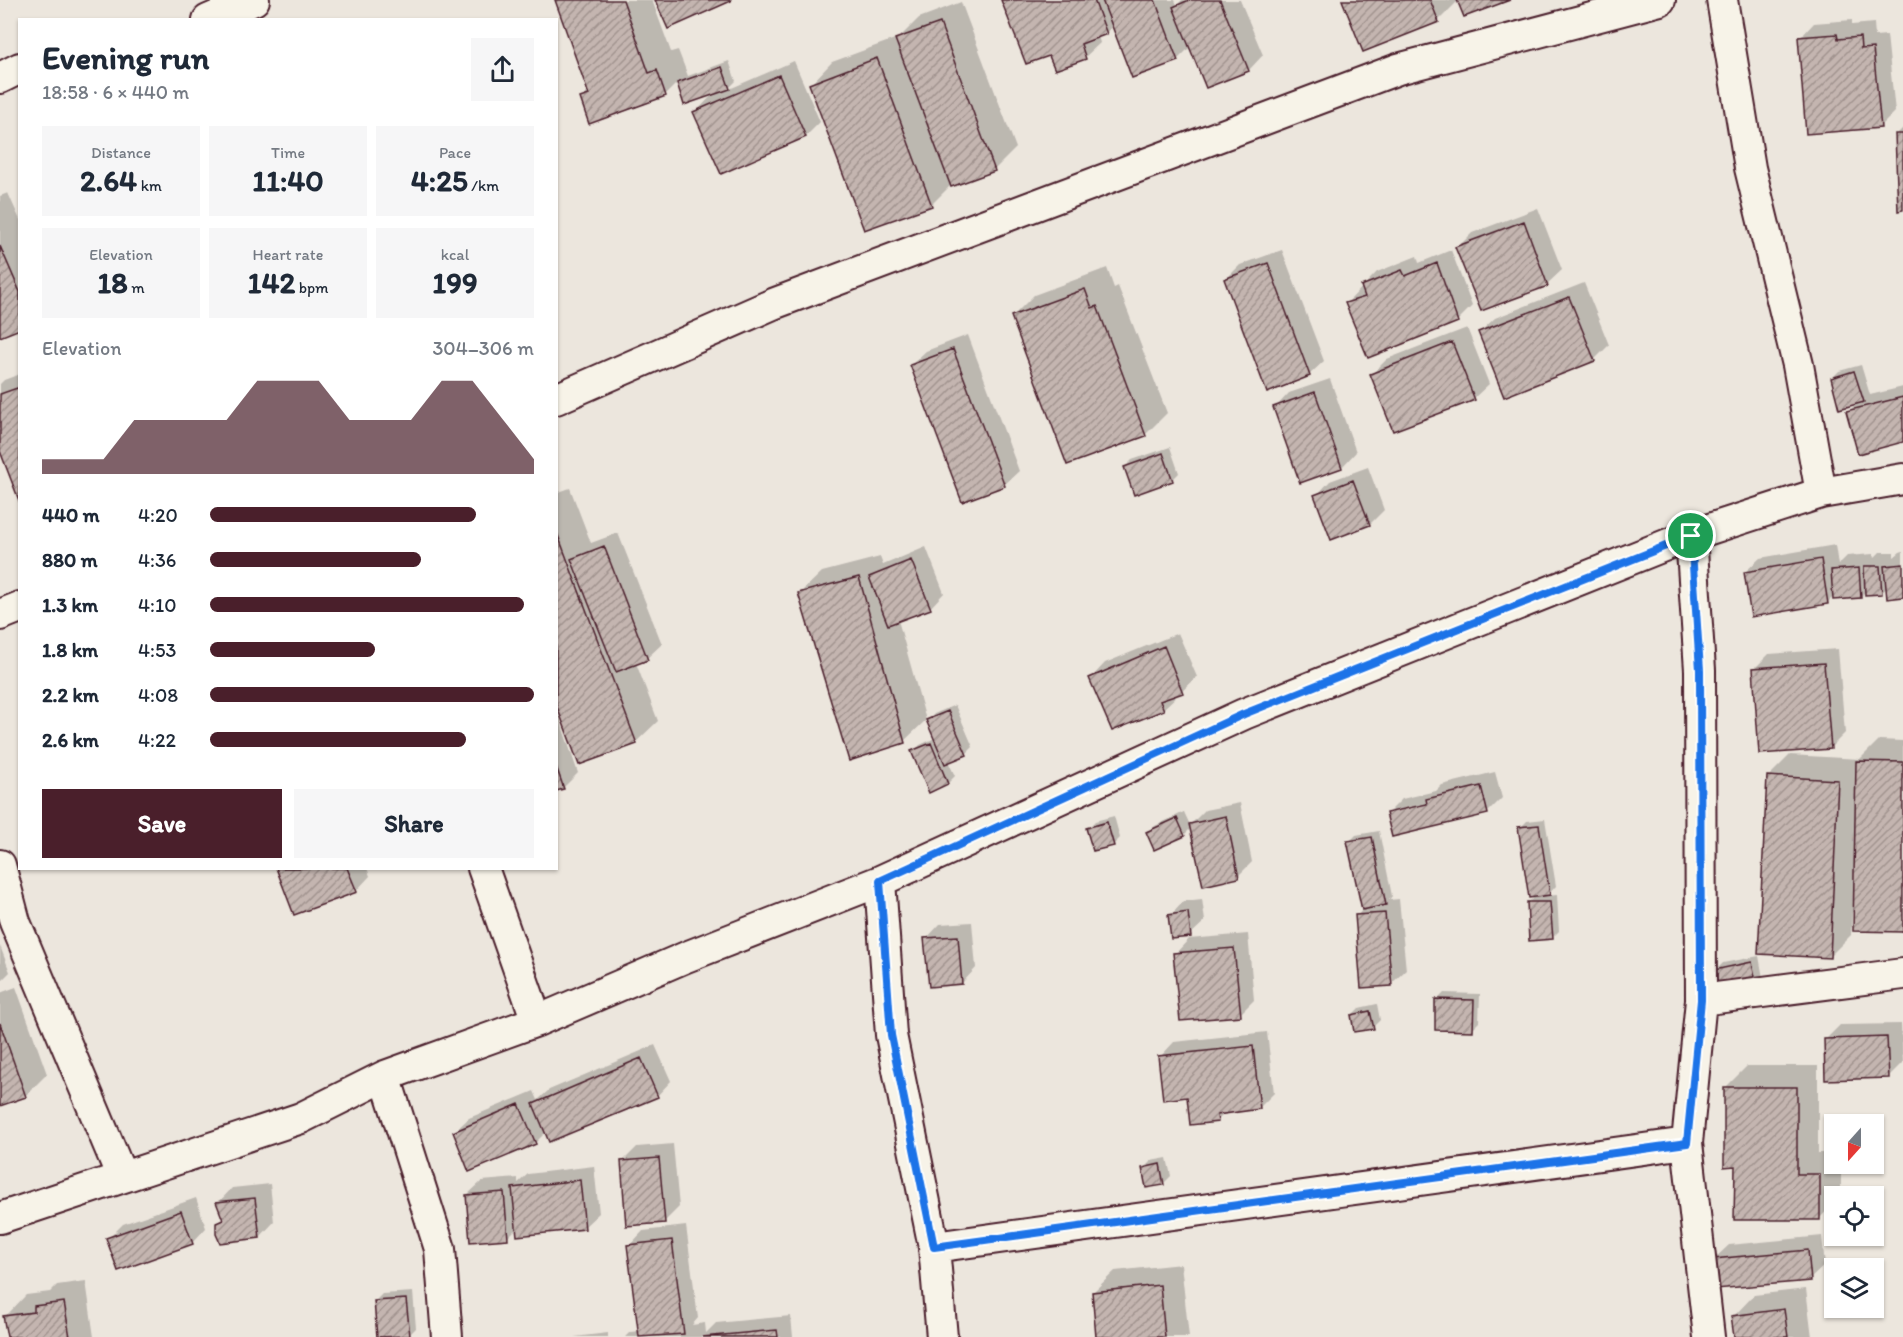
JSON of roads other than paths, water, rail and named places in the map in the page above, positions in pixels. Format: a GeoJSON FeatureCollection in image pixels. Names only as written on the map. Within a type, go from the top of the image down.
{"type":"FeatureCollection","features":[{"type":"Feature","properties":{"kind":"street"},"geometry":{"type":"LineString","coordinates":[[213,18],[254,0]]}},
{"type":"Feature","properties":{"kind":"street"},"geometry":{"type":"LineString","coordinates":[[558,398],[773,304],[1398,69],[1660,0]]}},
{"type":"Feature","properties":{"kind":"street"},"geometry":{"type":"LineString","coordinates":[[1722,0],[1750,168],[1798,365],[1821,493]]}},
{"type":"Feature","properties":{"kind":"street"},"geometry":{"type":"LineString","coordinates":[[0,78],[18,69]]}},
{"type":"Feature","properties":{"kind":"street"},"geometry":{"type":"LineString","coordinates":[[0,1218],[301,1118],[385,1076],[537,1021],[686,957],[880,881],[1244,714],[1691,536],[1821,493],[1903,479]]}},
{"type":"Feature","properties":{"kind":"street"},"geometry":{"type":"LineString","coordinates":[[1691,536],[1700,670],[1701,1000],[1687,1143],[1709,1337]]}},
{"type":"Feature","properties":{"kind":"street"},"geometry":{"type":"LineString","coordinates":[[0,615],[18,608]]}},
{"type":"Feature","properties":{"kind":"street"},"geometry":{"type":"LineString","coordinates":[[0,865],[15,922],[122,1177]]}},
{"type":"Feature","properties":{"kind":"street"},"geometry":{"type":"LineString","coordinates":[[484,870],[537,1021]]}},
{"type":"Feature","properties":{"kind":"street"},"geometry":{"type":"LineString","coordinates":[[880,881],[891,1035],[934,1247],[942,1337]]}},
{"type":"Feature","properties":{"kind":"street"},"geometry":{"type":"LineString","coordinates":[[1701,1000],[1903,974]]}},
{"type":"Feature","properties":{"kind":"street"},"geometry":{"type":"LineString","coordinates":[[385,1076],[440,1249],[447,1337]]}},
{"type":"Feature","properties":{"kind":"street"},"geometry":{"type":"LineString","coordinates":[[934,1247],[1687,1143]]}}]}
